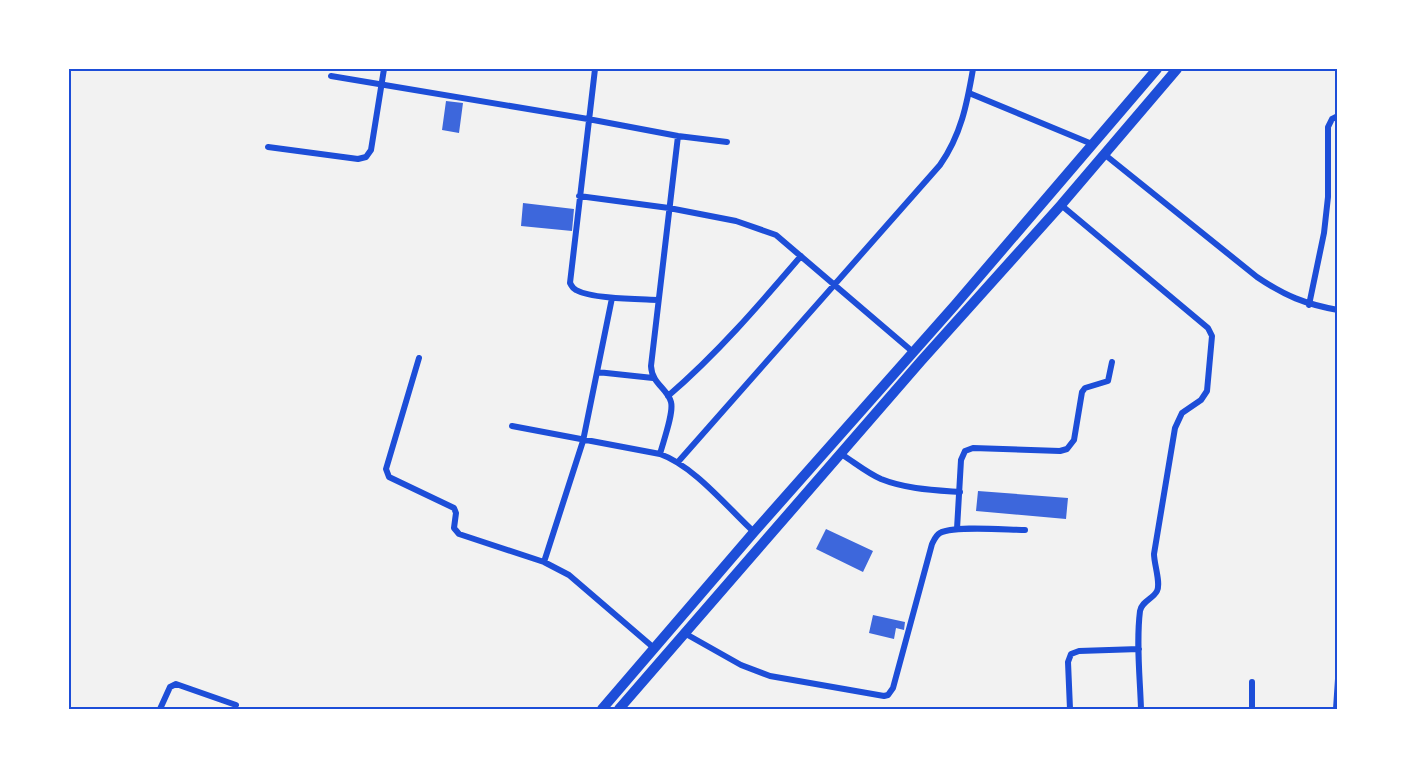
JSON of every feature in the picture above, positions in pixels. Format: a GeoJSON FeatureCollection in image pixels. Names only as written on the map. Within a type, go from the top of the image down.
{"type":"FeatureCollection","features":[{"type":"Feature","properties":{"kind":"highway"},"geometry":{"type":"LineString","coordinates":[[602,709],[1157,69]]}},
{"type":"Feature","properties":{"kind":"highway"},"geometry":{"type":"LineString","coordinates":[[625,708],[841,454],[1060,206],[1177,69]]}},
{"type":"Feature","properties":{"kind":"street"},"geometry":{"type":"LineString","coordinates":[[268,147],[358,159],[366,157],[371,150],[384,69]]}},
{"type":"Feature","properties":{"kind":"street"},"geometry":{"type":"LineString","coordinates":[[595,69],[570,283],[574,290],[612,298],[658,300]]}},
{"type":"Feature","properties":{"kind":"street"},"geometry":{"type":"LineString","coordinates":[[678,462],[945,158],[959,132],[974,69]]}},
{"type":"Feature","properties":{"kind":"street"},"geometry":{"type":"LineString","coordinates":[[331,76],[678,136],[727,142]]}},
{"type":"Feature","properties":{"kind":"street"},"geometry":{"type":"LineString","coordinates":[[969,93],[1092,144]]}},
{"type":"Feature","properties":{"kind":"street"},"geometry":{"type":"LineString","coordinates":[[1308,305],[1324,233],[1328,197],[1328,127],[1332,119],[1338,116]]}},
{"type":"Feature","properties":{"kind":"street"},"geometry":{"type":"LineString","coordinates":[[660,454],[671,404],[668,396],[653,378],[651,366],[678,136]]}},
{"type":"Feature","properties":{"kind":"street"},"geometry":{"type":"LineString","coordinates":[[1104,154],[1275,290],[1308,305],[1338,310]]}},
{"type":"Feature","properties":{"kind":"street"},"geometry":{"type":"LineString","coordinates":[[579,196],[669,208],[736,221],[776,235],[913,352]]}},
{"type":"Feature","properties":{"kind":"street"},"geometry":{"type":"LineString","coordinates":[[1060,206],[1208,328],[1212,336],[1207,391],[1201,400],[1182,412],[1175,428],[1154,563],[1159,586],[1141,607],[1139,649],[1141,709]]}},
{"type":"Feature","properties":{"kind":"street"},"geometry":{"type":"LineString","coordinates":[[668,396],[699,370],[736,332],[801,256]]}},
{"type":"Feature","properties":{"kind":"street"},"geometry":{"type":"LineString","coordinates":[[544,562],[583,441],[612,298]]}},
{"type":"Feature","properties":{"kind":"street"},"geometry":{"type":"LineString","coordinates":[[418,358],[386,469],[389,477],[454,508],[456,513],[454,528],[459,534],[544,562],[580,583],[654,648]]}},
{"type":"Feature","properties":{"kind":"street"},"geometry":{"type":"LineString","coordinates":[[957,530],[963,454],[973,448],[1060,451],[1070,447],[1074,440],[1082,392],[1085,388],[1108,381],[1112,362]]}},
{"type":"Feature","properties":{"kind":"street"},"geometry":{"type":"LineString","coordinates":[[597,372],[653,378]]}},
{"type":"Feature","properties":{"kind":"street"},"geometry":{"type":"LineString","coordinates":[[512,426],[660,454],[678,462],[754,532]]}},
{"type":"Feature","properties":{"kind":"street"},"geometry":{"type":"LineString","coordinates":[[841,454],[878,478],[892,483],[960,492]]}},
{"type":"Feature","properties":{"kind":"street"},"geometry":{"type":"LineString","coordinates":[[686,634],[741,665],[770,676],[879,696],[888,695],[894,688],[932,544],[940,533],[957,530],[1025,530]]}},
{"type":"Feature","properties":{"kind":"street"},"geometry":{"type":"LineString","coordinates":[[1070,709],[1068,662],[1071,654],[1079,651],[1139,649]]}},
{"type":"Feature","properties":{"kind":"street"},"geometry":{"type":"LineString","coordinates":[[1336,709],[1338,679]]}},
{"type":"Feature","properties":{"kind":"street"},"geometry":{"type":"LineString","coordinates":[[1252,682],[1252,709]]}},
{"type":"Feature","properties":{"kind":"street"},"geometry":{"type":"LineString","coordinates":[[160,709],[170,687],[176,684],[236,705]]}},
{"type":"Feature","properties":{"kind":"building"},"geometry":{"type":"Polygon","coordinates":[[[446,101],[463,103],[459,133],[442,130],[446,101]]]}},
{"type":"Feature","properties":{"kind":"building"},"geometry":{"type":"Polygon","coordinates":[[[523,203],[574,209],[572,231],[521,226],[523,203]]]}},
{"type":"Feature","properties":{"kind":"building"},"geometry":{"type":"Polygon","coordinates":[[[978,491],[1068,498],[1066,519],[976,511],[978,491]]]}},
{"type":"Feature","properties":{"kind":"building"},"geometry":{"type":"Polygon","coordinates":[[[826,529],[873,551],[863,572],[816,549],[826,529]]]}},
{"type":"Feature","properties":{"kind":"building"},"geometry":{"type":"Polygon","coordinates":[[[873,615],[905,622],[904,630],[896,628],[894,639],[869,633],[873,615]]]}}]}
